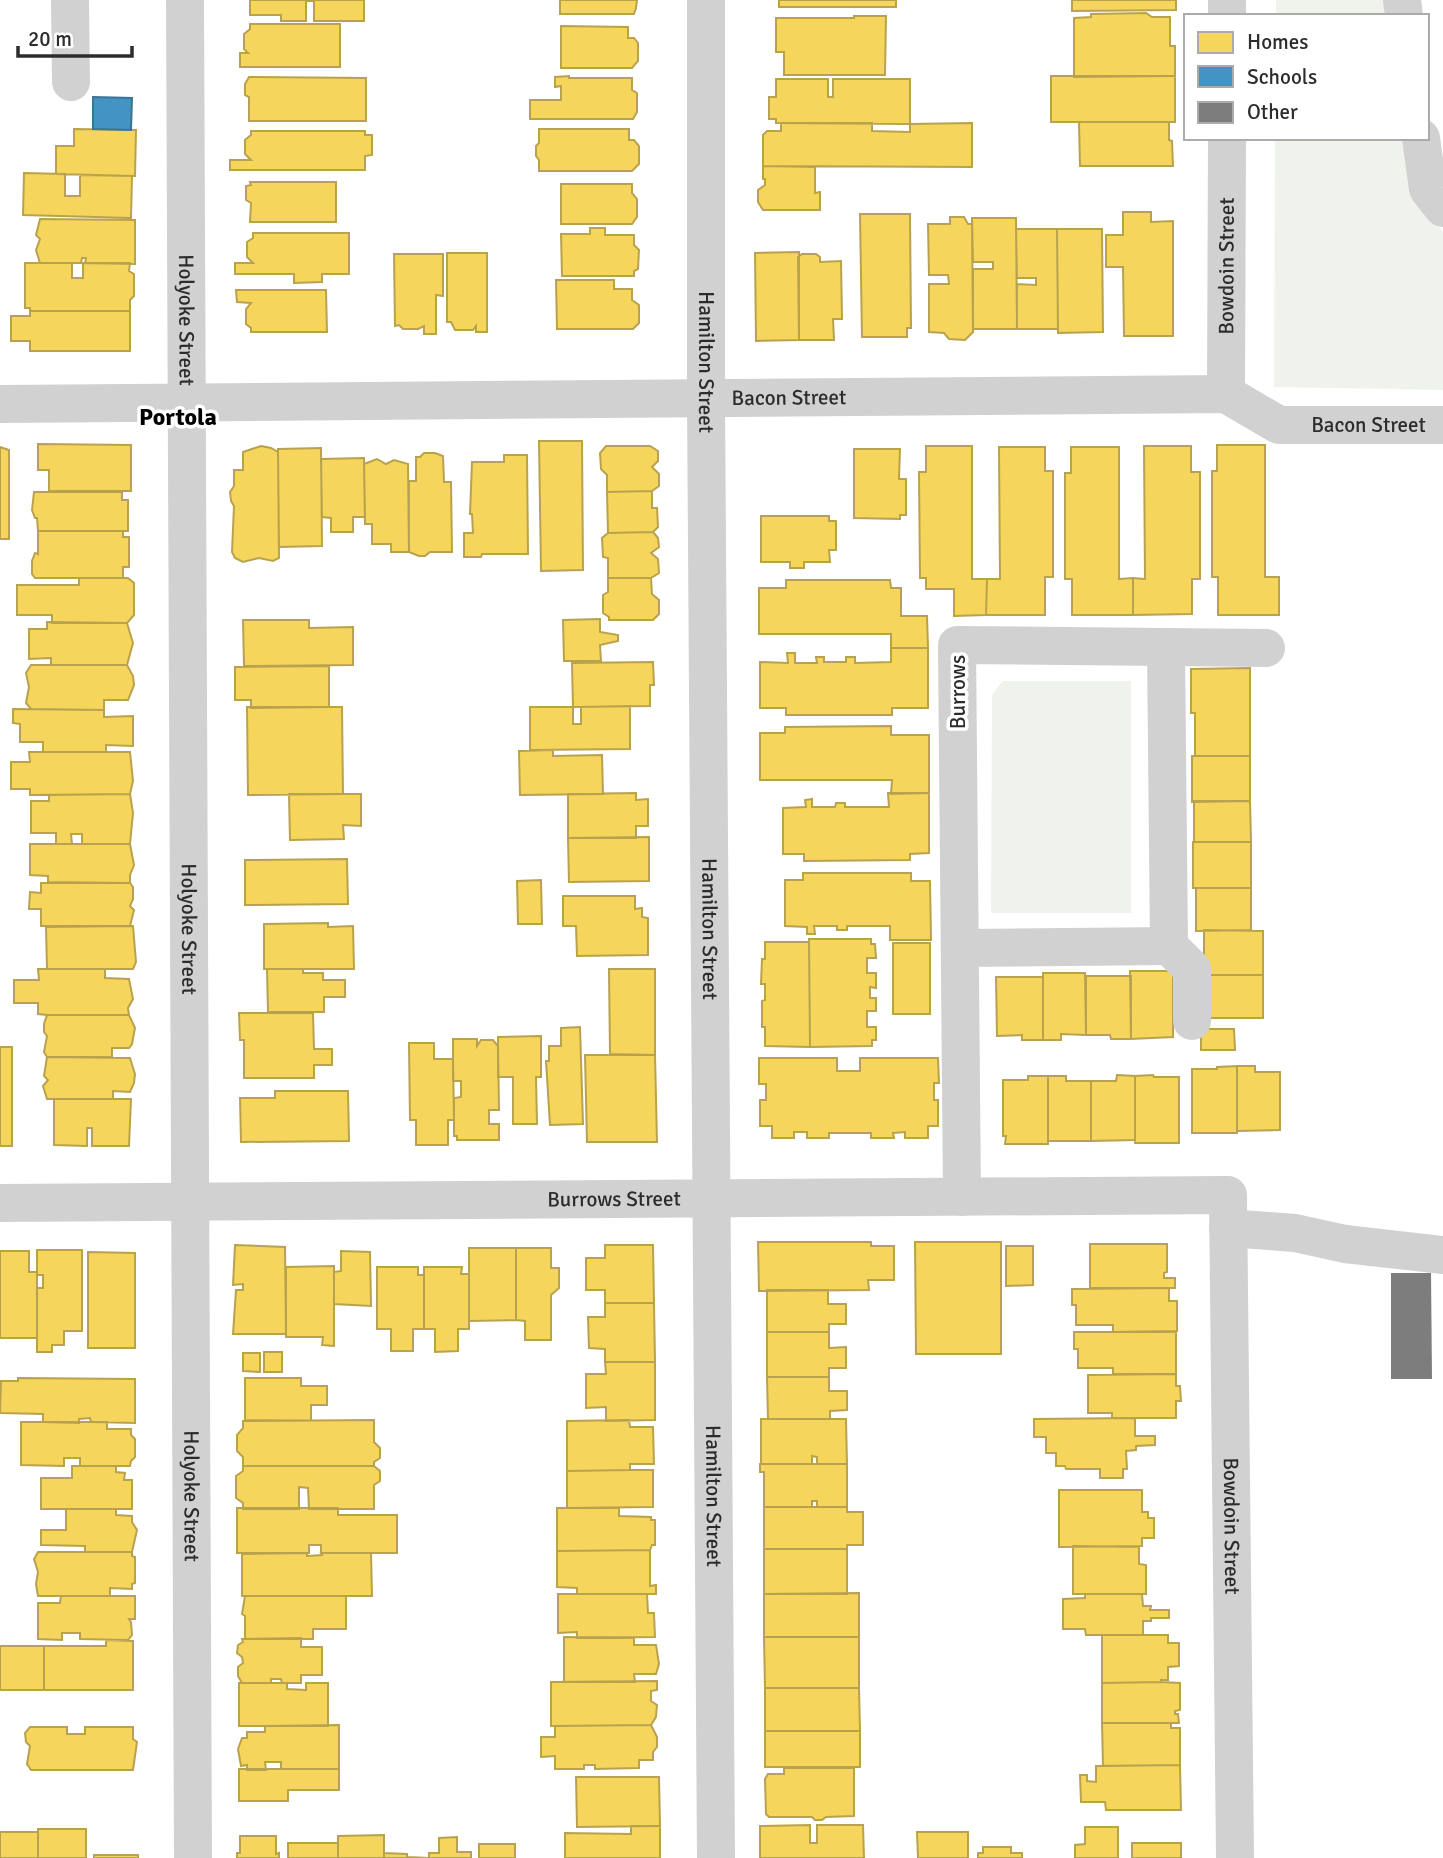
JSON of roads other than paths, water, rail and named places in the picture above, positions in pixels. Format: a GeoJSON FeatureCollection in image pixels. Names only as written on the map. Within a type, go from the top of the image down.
{"type":"FeatureCollection","features":[{"type":"Feature","properties":{"kind":"street"},"geometry":{"type":"LineString","coordinates":[[70,0],[71,82]]}},
{"type":"Feature","properties":{"kind":"street","name":"Holyoke Street"},"geometry":{"type":"LineString","coordinates":[[185,0],[193,1858]]}},
{"type":"Feature","properties":{"kind":"street","name":"Hamilton Street"},"geometry":{"type":"LineString","coordinates":[[706,0],[706,399],[716,1858]]}},
{"type":"Feature","properties":{"kind":"street","name":"Bowdoin Street"},"geometry":{"type":"LineString","coordinates":[[1226,394],[1227,140]]}},
{"type":"Feature","properties":{"kind":"street"},"geometry":{"type":"LineString","coordinates":[[1421,140],[1427,189],[1443,208]]}},
{"type":"Feature","properties":{"kind":"street","name":"Bacon Street"},"geometry":{"type":"LineString","coordinates":[[0,404],[1226,394],[1279,425],[1443,425]]}},
{"type":"Feature","properties":{"kind":"street","name":"Burrows"},"geometry":{"type":"LineString","coordinates":[[962,1197],[957,645],[1266,648]]}},
{"type":"Feature","properties":{"kind":"street"},"geometry":{"type":"LineString","coordinates":[[1166,647],[1169,946],[1192,969],[1192,1021]]}},
{"type":"Feature","properties":{"kind":"street"},"geometry":{"type":"LineString","coordinates":[[960,948],[1169,946]]}},
{"type":"Feature","properties":{"kind":"street","name":"Burrows Street"},"geometry":{"type":"LineString","coordinates":[[0,1203],[962,1197],[1228,1211],[1294,1233],[1345,1244],[1443,1255]]}},
{"type":"Feature","properties":{"kind":"street","name":"Bowdoin Street"},"geometry":{"type":"LineString","coordinates":[[1228,1211],[1235,1858]]}},
{"type":"Feature","properties":{"kind":"district","name":"Portola"},"geometry":{"type":"Point","coordinates":[178,417]}}]}
